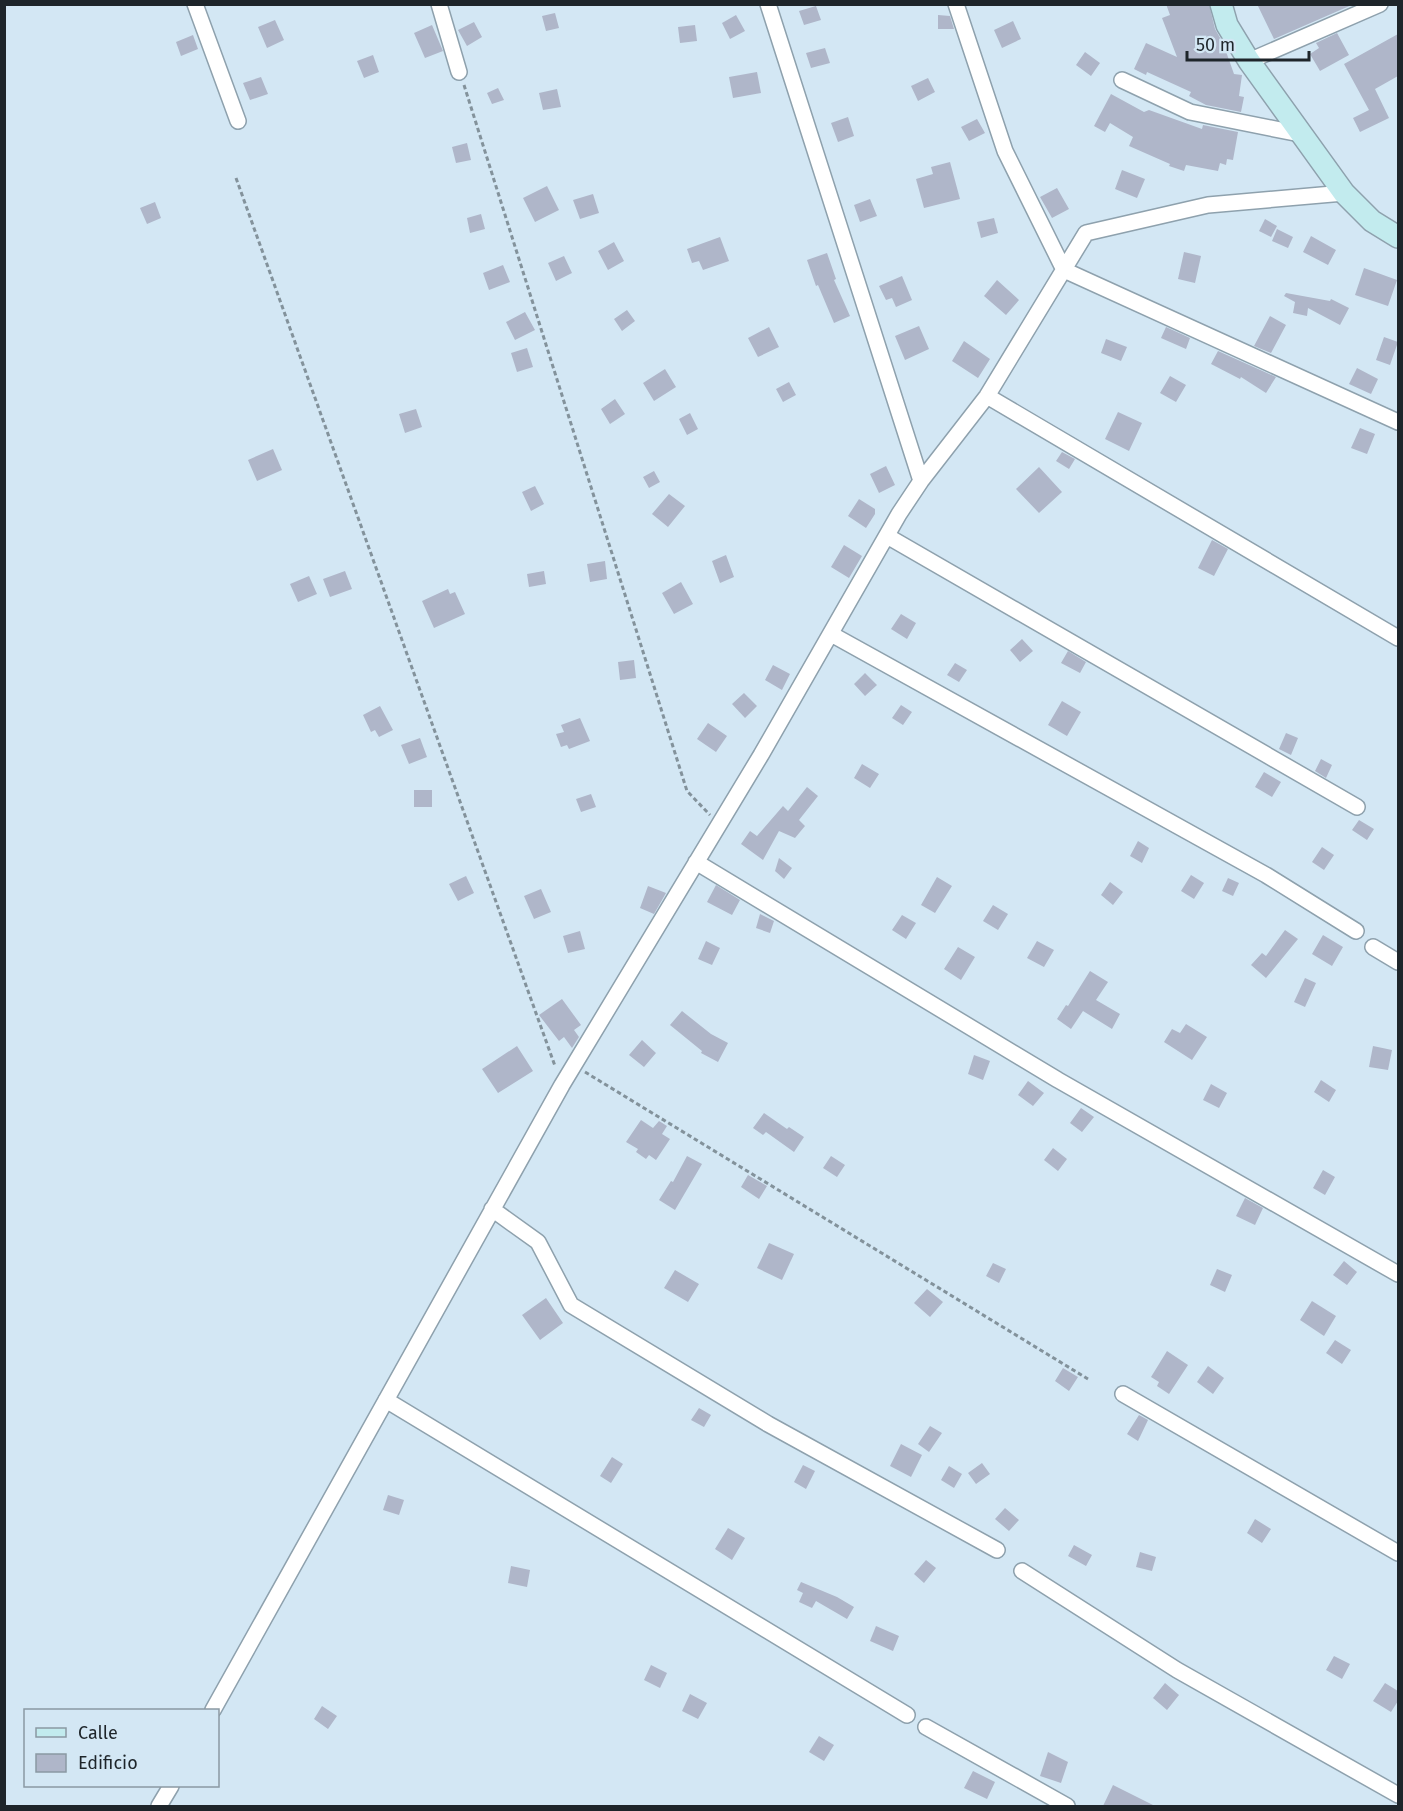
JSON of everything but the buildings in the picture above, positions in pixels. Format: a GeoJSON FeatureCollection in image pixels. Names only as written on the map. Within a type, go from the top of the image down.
{"type":"FeatureCollection","features":[{"type":"Feature","properties":{"kind":"street"},"geometry":{"type":"LineString","coordinates":[[195,4],[238,121]]}},
{"type":"Feature","properties":{"kind":"street"},"geometry":{"type":"LineString","coordinates":[[439,4],[459,72]]}},
{"type":"Feature","properties":{"kind":"street"},"geometry":{"type":"LineString","coordinates":[[768,4],[921,481]]}},
{"type":"Feature","properties":{"kind":"street"},"geometry":{"type":"LineString","coordinates":[[956,4],[1005,151],[1064,270],[1398,422]]}},
{"type":"Feature","properties":{"kind":"street"},"geometry":{"type":"LineString","coordinates":[[1221,4],[1227,25],[1249,61],[1344,193],[1372,221],[1398,237]]}},
{"type":"Feature","properties":{"kind":"street"},"geometry":{"type":"LineString","coordinates":[[1249,61],[1380,4]]}},
{"type":"Feature","properties":{"kind":"street"},"geometry":{"type":"LineString","coordinates":[[1122,80],[1190,112],[1300,134]]}},
{"type":"Feature","properties":{"kind":"street"},"geometry":{"type":"LineString","coordinates":[[214,1709],[561,1085],[719,825],[887,536],[921,481],[987,396],[1086,233],[1208,205],[1344,193]]}},
{"type":"Feature","properties":{"kind":"street"},"geometry":{"type":"LineString","coordinates":[[987,396],[1398,638]]}},
{"type":"Feature","properties":{"kind":"street"},"geometry":{"type":"LineString","coordinates":[[887,536],[1357,807]]}},
{"type":"Feature","properties":{"kind":"street"},"geometry":{"type":"LineString","coordinates":[[831,634],[1266,874],[1356,931]]}},
{"type":"Feature","properties":{"kind":"street"},"geometry":{"type":"LineString","coordinates":[[696,862],[1058,1080],[1398,1274]]}},
{"type":"Feature","properties":{"kind":"street"},"geometry":{"type":"LineString","coordinates":[[1373,947],[1398,962]]}},
{"type":"Feature","properties":{"kind":"street"},"geometry":{"type":"LineString","coordinates":[[492,1209],[538,1242],[572,1305],[768,1424],[997,1550]]}},
{"type":"Feature","properties":{"kind":"street"},"geometry":{"type":"LineString","coordinates":[[1123,1394],[1398,1553]]}},
{"type":"Feature","properties":{"kind":"street"},"geometry":{"type":"LineString","coordinates":[[386,1400],[907,1714]]}},
{"type":"Feature","properties":{"kind":"street"},"geometry":{"type":"LineString","coordinates":[[1022,1571],[1177,1670],[1398,1795]]}},
{"type":"Feature","properties":{"kind":"street"},"geometry":{"type":"LineString","coordinates":[[926,1727],[1067,1806]]}},
{"type":"Feature","properties":{"kind":"street"},"geometry":{"type":"LineString","coordinates":[[159,1806],[170,1787]]}},
{"type":"Feature","properties":{"kind":"path"},"geometry":{"type":"LineString","coordinates":[[459,72],[687,791],[719,825]]}},
{"type":"Feature","properties":{"kind":"path"},"geometry":{"type":"LineString","coordinates":[[236,178],[561,1085]]}},
{"type":"Feature","properties":{"kind":"path"},"geometry":{"type":"LineString","coordinates":[[573,1065],[1088,1379]]}}]}
